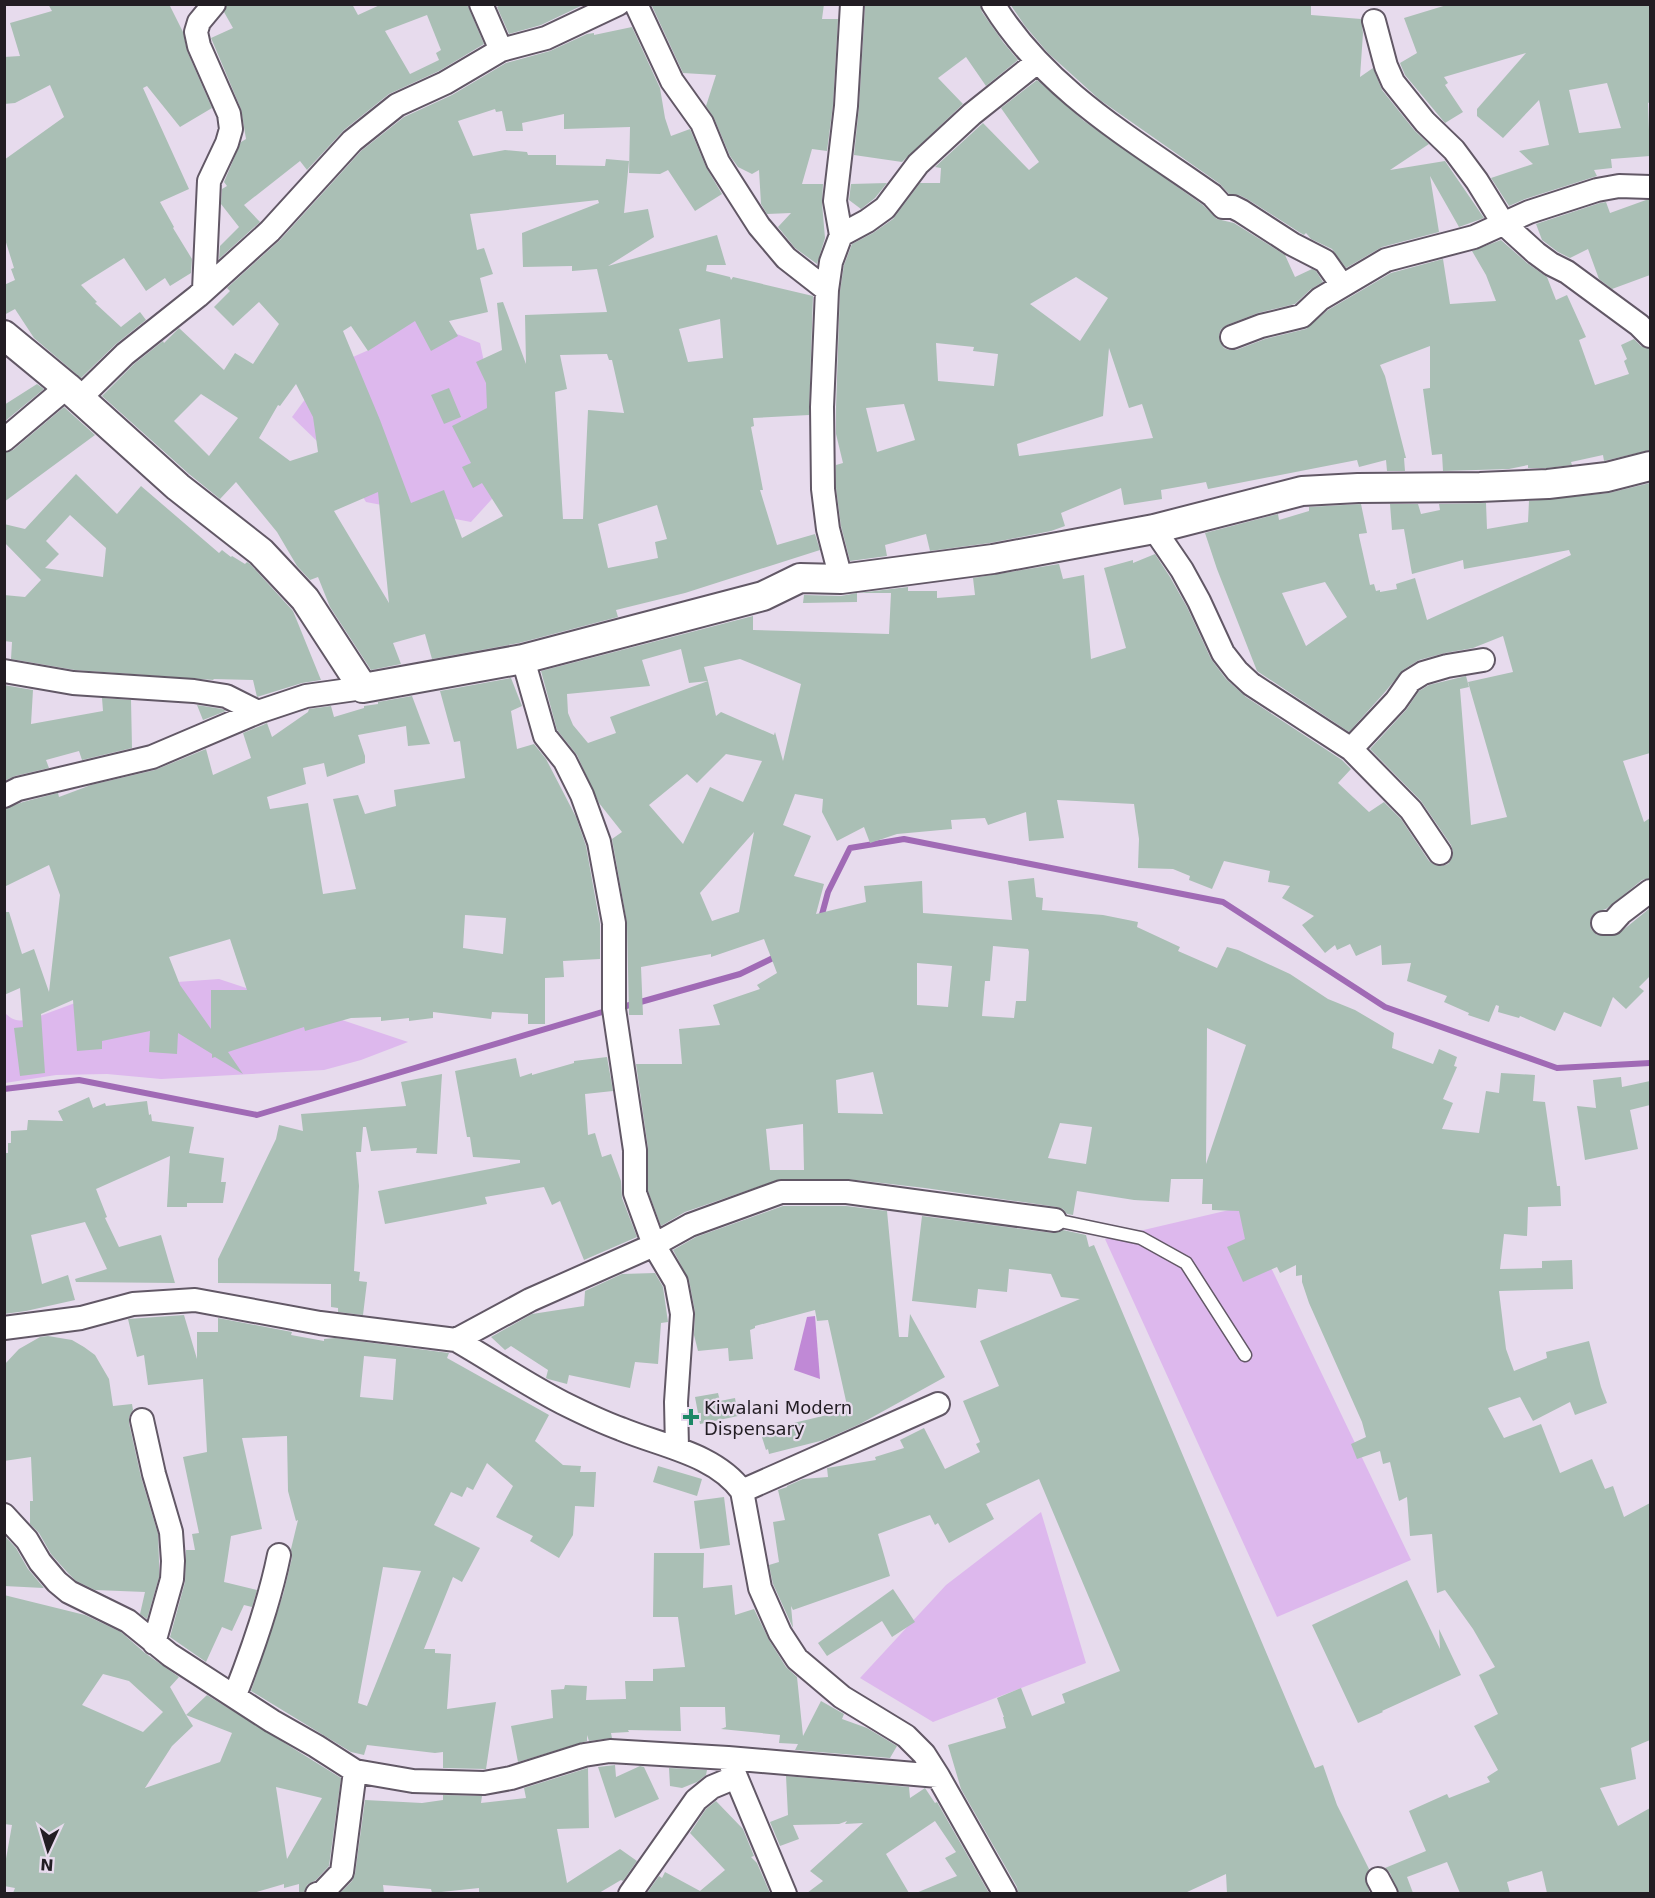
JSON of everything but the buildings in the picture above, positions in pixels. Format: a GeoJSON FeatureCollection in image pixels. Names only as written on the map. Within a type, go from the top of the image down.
{"type":"FeatureCollection","features":[{"type":"Feature","properties":{"kind":"street"},"geometry":{"type":"LineString","coordinates":[[204,290],[209,181],[231,129],[230,114],[199,46],[196,32],[199,22],[214,4]]}},
{"type":"Feature","properties":{"kind":"street"},"geometry":{"type":"LineString","coordinates":[[481,4],[501,50]]}},
{"type":"Feature","properties":{"kind":"street"},"geometry":{"type":"LineString","coordinates":[[4,440],[126,354],[204,290],[270,231],[352,141],[397,105],[445,83],[501,50],[546,38],[618,4]]}},
{"type":"Feature","properties":{"kind":"street"},"geometry":{"type":"LineString","coordinates":[[636,4],[672,81],[702,123],[718,162],[759,226],[786,258],[827,290]]}},
{"type":"Feature","properties":{"kind":"street"},"geometry":{"type":"LineString","coordinates":[[841,579],[828,529],[823,489],[822,406],[827,290],[831,262],[841,235],[835,201],[846,106],[852,4]]}},
{"type":"Feature","properties":{"kind":"street"},"geometry":{"type":"LineString","coordinates":[[993,4],[1036,63],[1083,104],[1126,137],[1212,195],[1223,207],[1233,207],[1241,211],[1292,244],[1326,261],[1342,285]]}},
{"type":"Feature","properties":{"kind":"street"},"geometry":{"type":"LineString","coordinates":[[1374,21],[1386,66],[1393,82],[1425,122],[1461,159],[1503,223],[1536,253],[1567,272],[1639,325],[1650,336]]}},
{"type":"Feature","properties":{"kind":"street"},"geometry":{"type":"LineString","coordinates":[[841,235],[885,208],[918,164],[972,114],[1036,63]]}},
{"type":"Feature","properties":{"kind":"street"},"geometry":{"type":"LineString","coordinates":[[1232,337],[1261,326],[1302,316],[1320,299],[1386,260],[1474,237],[1529,212],[1597,190],[1619,186],[1650,187]]}},
{"type":"Feature","properties":{"kind":"street"},"geometry":{"type":"LineString","coordinates":[[4,335],[73,393],[178,488],[261,552],[305,599],[363,688]]}},
{"type":"Feature","properties":{"kind":"street"},"geometry":{"type":"LineString","coordinates":[[4,796],[18,789],[152,757],[258,712],[306,696],[523,659],[763,596],[800,578],[841,579],[993,559],[1154,529],[1302,491],[1548,484],[1607,477],[1650,466]]}},
{"type":"Feature","properties":{"kind":"street"},"geometry":{"type":"LineString","coordinates":[[1154,529],[1182,570],[1223,653],[1237,671],[1251,684],[1351,749],[1412,810],[1440,853]]}},
{"type":"Feature","properties":{"kind":"street"},"geometry":{"type":"LineString","coordinates":[[523,659],[545,736],[565,761],[582,795],[599,842],[614,923],[614,1009],[635,1150],[635,1193],[654,1245],[676,1282],[682,1314],[676,1402],[677,1448]]}},
{"type":"Feature","properties":{"kind":"street"},"geometry":{"type":"LineString","coordinates":[[1351,749],[1396,701],[1410,681],[1424,673],[1447,666],[1483,660]]}},
{"type":"Feature","properties":{"kind":"street"},"geometry":{"type":"LineString","coordinates":[[4,671],[73,683],[226,696],[258,712]]}},
{"type":"Feature","properties":{"kind":"street"},"geometry":{"type":"LineString","coordinates":[[1602,924],[1612,923],[1650,891]]}},
{"type":"Feature","properties":{"kind":"street"},"geometry":{"type":"LineString","coordinates":[[456,1340],[530,1300],[654,1245],[690,1225],[781,1192],[847,1192],[1055,1220]]}},
{"type":"Feature","properties":{"kind":"street"},"geometry":{"type":"LineString","coordinates":[[4,1328],[81,1318],[133,1304],[195,1300],[320,1323],[456,1340],[562,1402],[621,1429],[677,1448],[721,1470],[742,1491],[760,1588],[780,1633],[797,1659],[842,1697],[906,1736],[924,1754],[1005,1893]]}},
{"type":"Feature","properties":{"kind":"street"},"geometry":{"type":"LineString","coordinates":[[742,1491],[938,1404]]}},
{"type":"Feature","properties":{"kind":"street"},"geometry":{"type":"LineString","coordinates":[[142,1420],[154,1474],[171,1532],[173,1561],[172,1579],[154,1643]]}},
{"type":"Feature","properties":{"kind":"street"},"geometry":{"type":"LineString","coordinates":[[4,1515],[27,1540],[40,1562],[57,1582],[81,1599],[128,1621],[170,1655],[272,1722],[355,1771],[414,1781],[484,1783],[511,1778],[584,1755],[610,1751],[732,1768],[938,1776]]}},
{"type":"Feature","properties":{"kind":"street"},"geometry":{"type":"LineString","coordinates":[[234,1695],[261,1629],[279,1556]]}},
{"type":"Feature","properties":{"kind":"street"},"geometry":{"type":"LineString","coordinates":[[630,1893],[696,1800],[732,1768]]}},
{"type":"Feature","properties":{"kind":"street"},"geometry":{"type":"LineString","coordinates":[[732,1768],[785,1893]]}},
{"type":"Feature","properties":{"kind":"street"},"geometry":{"type":"LineString","coordinates":[[317,1893],[323,1892],[342,1872],[355,1771]]}},
{"type":"Feature","properties":{"kind":"lane"},"geometry":{"type":"LineString","coordinates":[[1055,1220],[1141,1238],[1186,1263],[1245,1354]]}},
{"type":"Feature","properties":{"kind":"shaded area"},"geometry":{"type":"Polygon","coordinates":[[[403,313],[480,343],[503,451],[501,489],[471,522],[366,502],[346,469],[292,417],[328,368],[371,349],[403,313]]]}},
{"type":"Feature","properties":{"kind":"shaded area"},"geometry":{"type":"Polygon","coordinates":[[[219,979],[408,1042],[361,1060],[324,1070],[161,1079],[107,1074],[56,1075],[5,1083],[4,1012],[15,1020],[29,1020],[121,986],[219,979]]]}},
{"type":"Feature","properties":{"kind":"shaded area"},"geometry":{"type":"Polygon","coordinates":[[[1242,1207],[1411,1560],[1277,1617],[1105,1239],[1242,1207]]]}},
{"type":"Feature","properties":{"kind":"shaded area"},"geometry":{"type":"Polygon","coordinates":[[[815,1316],[820,1379],[794,1370],[807,1317],[815,1316]]]}},
{"type":"Feature","properties":{"kind":"shaded area"},"geometry":{"type":"Polygon","coordinates":[[[1041,1512],[1086,1663],[933,1722],[860,1678],[946,1585],[1041,1512]]]}},
{"type":"Feature","properties":{"kind":"waterway"},"geometry":{"type":"LineString","coordinates":[[821,918],[828,892],[850,848],[904,839],[1223,902],[1385,1007],[1557,1068],[1650,1063]]}},
{"type":"Feature","properties":{"kind":"waterway"},"geometry":{"type":"LineString","coordinates":[[619,1008],[740,974],[777,956]]}},
{"type":"Feature","properties":{"kind":"waterway"},"geometry":{"type":"LineString","coordinates":[[4,1089],[79,1080],[257,1115],[609,1010]]}},
{"type":"Feature","properties":{"kind":"place","name":"Kiwalani Modern Dispensary"},"geometry":{"type":"Point","coordinates":[691,1417]}}]}
